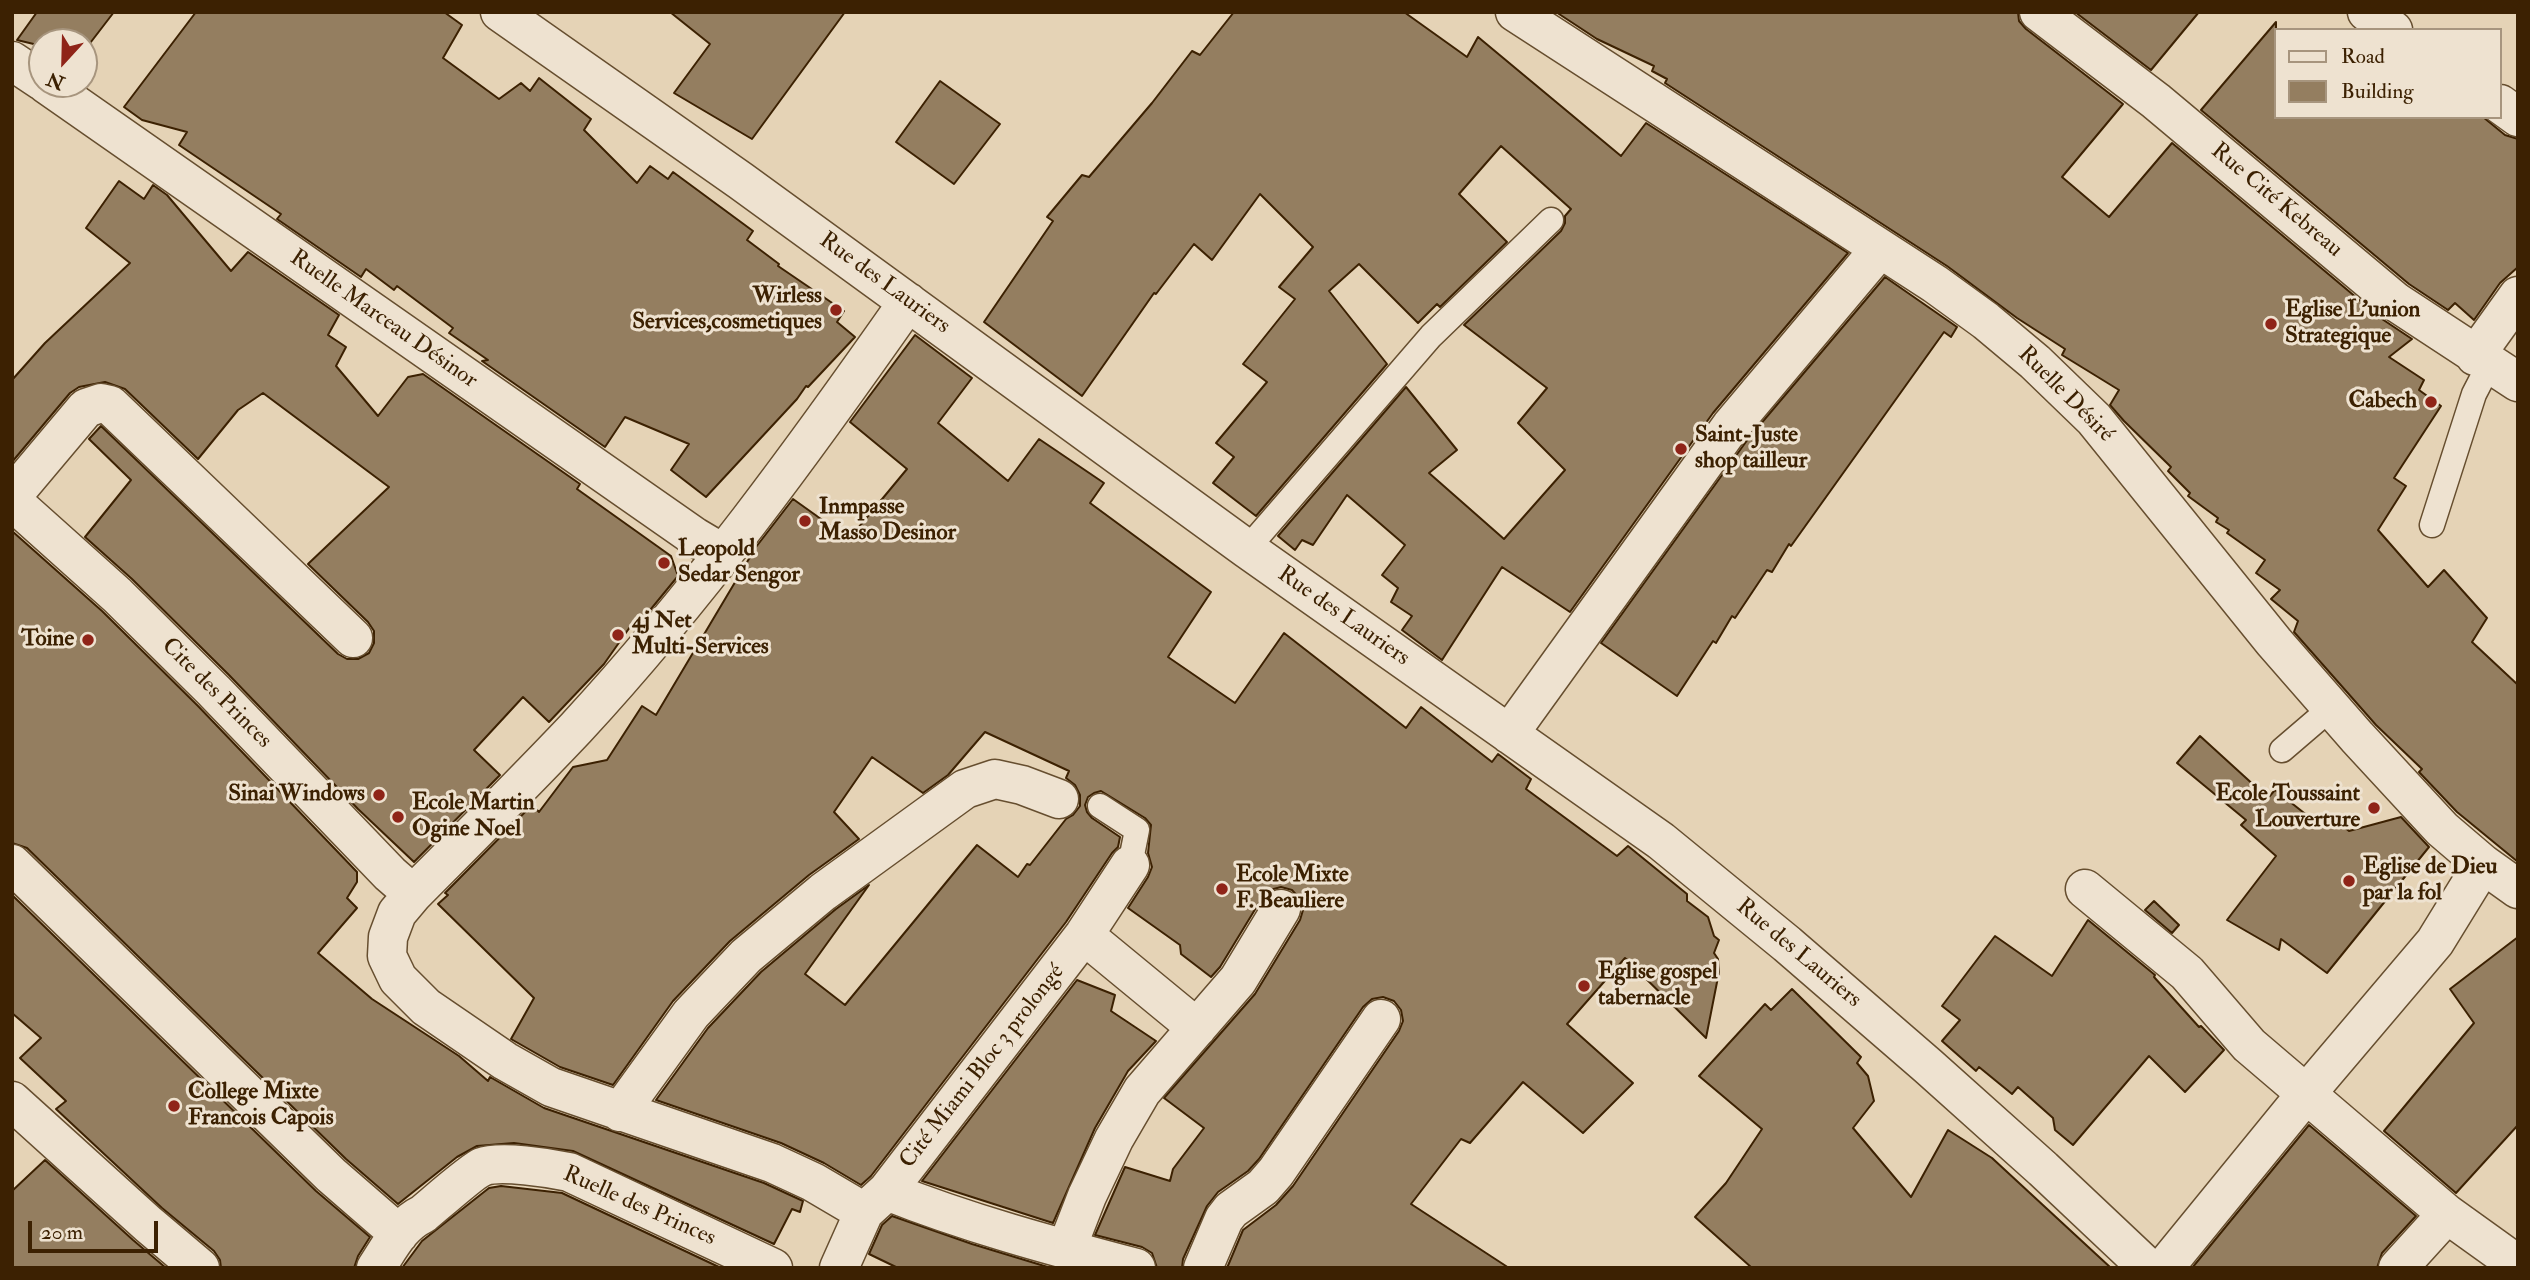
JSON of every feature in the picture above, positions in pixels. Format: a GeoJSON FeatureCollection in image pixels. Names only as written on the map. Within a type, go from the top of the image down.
{"type":"FeatureCollection","features":[{"type":"Feature","properties":{"kind":"street","name":"Rue des Lauriers"},"geometry":{"type":"LineString","coordinates":[[500,12],[741,181],[1247,549],[1661,841],[1787,944],[2005,1134],[2150,1267]]}},
{"type":"Feature","properties":{"kind":"street","name":"Ruelle Désiré"},"geometry":{"type":"LineString","coordinates":[[1515,12],[1935,284],[1986,321],[2035,362],[2094,418],[2274,642],[2442,829],[2483,864],[2518,888]]}},
{"type":"Feature","properties":{"kind":"street","name":"Rue Cité Kebreau"},"geometry":{"type":"LineString","coordinates":[[2039,12],[2156,101],[2396,302],[2494,367]]}},
{"type":"Feature","properties":{"kind":"street"},"geometry":{"type":"LineString","coordinates":[[2367,12],[2390,28]]}},
{"type":"Feature","properties":{"kind":"street"},"geometry":{"type":"LineString","coordinates":[[12,61],[28,72]]}},
{"type":"Feature","properties":{"kind":"street","name":"Ruelle Marceau Désinor"},"geometry":{"type":"LineString","coordinates":[[66,98],[396,330],[722,553]]}},
{"type":"Feature","properties":{"kind":"street"},"geometry":{"type":"LineString","coordinates":[[2502,105],[2518,117]]}},
{"type":"Feature","properties":{"kind":"street"},"geometry":{"type":"LineString","coordinates":[[1509,734],[1731,426],[1879,250]]}},
{"type":"Feature","properties":{"kind":"street"},"geometry":{"type":"LineString","coordinates":[[2494,367],[2518,296]]}},
{"type":"Feature","properties":{"kind":"street"},"geometry":{"type":"LineString","coordinates":[[908,302],[800,452],[695,589],[577,727],[397,913],[388,937],[387,956],[398,979],[426,1007],[505,1061],[551,1087],[772,1163],[813,1182],[875,1202],[914,1202],[1066,1250],[1136,1268]]}},
{"type":"Feature","properties":{"kind":"street"},"geometry":{"type":"LineString","coordinates":[[12,499],[86,408],[101,403],[110,405],[353,638]]}},
{"type":"Feature","properties":{"kind":"street","name":"Cite des Princes"},"geometry":{"type":"LineString","coordinates":[[12,499],[117,595],[214,691],[390,874],[414,894]]}},
{"type":"Feature","properties":{"kind":"street"},"geometry":{"type":"LineString","coordinates":[[620,1112],[691,1014],[746,956],[823,892],[965,789],[995,779],[1022,785],[1059,799]]}},
{"type":"Feature","properties":{"kind":"street"},"geometry":{"type":"LineString","coordinates":[[12,864],[331,1175],[399,1234]]}},
{"type":"Feature","properties":{"kind":"street"},"geometry":{"type":"LineString","coordinates":[[2150,1267],[2306,1094],[2435,942],[2483,864]]}},
{"type":"Feature","properties":{"kind":"street","name":"Cité Miami Bloc 3 prolongé"},"geometry":{"type":"LineString","coordinates":[[839,1268],[875,1202],[1084,935],[1130,865]]}},
{"type":"Feature","properties":{"kind":"street"},"geometry":{"type":"LineString","coordinates":[[2085,889],[2187,973],[2249,1045],[2447,1213],[2518,1265]]}},
{"type":"Feature","properties":{"kind":"street"},"geometry":{"type":"LineString","coordinates":[[1066,1250],[1087,1196],[1114,1139],[1142,1091],[1238,980],[1281,909]]}},
{"type":"Feature","properties":{"kind":"street"},"geometry":{"type":"LineString","coordinates":[[1084,935],[1197,1028]]}},
{"type":"Feature","properties":{"kind":"street"},"geometry":{"type":"LineString","coordinates":[[1203,1268],[1224,1219],[1231,1210],[1264,1187],[1276,1172],[1381,1019]]}},
{"type":"Feature","properties":{"kind":"street"},"geometry":{"type":"LineString","coordinates":[[12,1101],[200,1268]]}},
{"type":"Feature","properties":{"kind":"street","name":"Ruelle des Princes"},"geometry":{"type":"LineString","coordinates":[[376,1268],[412,1220],[482,1167],[541,1166],[569,1172],[774,1268]]}},
{"type":"Feature","properties":{"kind":"street"},"geometry":{"type":"LineString","coordinates":[[2398,1268],[2447,1213]]}},
{"type":"Feature","properties":{"kind":"lane"},"geometry":{"type":"LineString","coordinates":[[1247,549],[1431,336],[1551,220]]}},
{"type":"Feature","properties":{"kind":"lane"},"geometry":{"type":"LineString","coordinates":[[2432,525],[2474,394],[2494,367]]}},
{"type":"Feature","properties":{"kind":"lane"},"geometry":{"type":"LineString","coordinates":[[2282,750],[2331,708]]}},
{"type":"Feature","properties":{"kind":"lane"},"geometry":{"type":"LineString","coordinates":[[1100,806],[1138,830],[1130,865]]}},
{"type":"Feature","properties":{"kind":"building"},"geometry":{"type":"Polygon","coordinates":[[[37,12],[114,12],[98,33],[98,28],[28,28],[28,43],[17,40],[37,12]]]}},
{"type":"Feature","properties":{"kind":"building"},"geometry":{"type":"Polygon","coordinates":[[[196,12],[444,12],[462,25],[443,58],[499,99],[521,83],[530,91],[539,78],[591,119],[584,130],[637,183],[650,166],[668,179],[673,172],[753,231],[747,240],[779,264],[778,266],[844,311],[837,322],[855,337],[808,387],[806,386],[706,497],[671,470],[689,444],[625,417],[605,447],[482,361],[488,360],[449,333],[453,328],[397,286],[394,290],[366,269],[361,277],[277,219],[281,214],[179,145],[187,132],[142,120],[124,107],[196,12]]]}},
{"type":"Feature","properties":{"kind":"building"},"geometry":{"type":"Polygon","coordinates":[[[670,12],[845,12],[752,139],[674,93],[710,44],[670,12]]]}},
{"type":"Feature","properties":{"kind":"building"},"geometry":{"type":"Polygon","coordinates":[[[1234,12],[1404,12],[1467,57],[1478,37],[1621,156],[1646,123],[1848,253],[1713,413],[1570,612],[1502,567],[1442,660],[1402,630],[1412,616],[1391,602],[1398,588],[1382,575],[1405,545],[1347,495],[1313,545],[1302,540],[1295,550],[1278,536],[1406,387],[1457,450],[1429,473],[1504,539],[1565,470],[1518,423],[1547,388],[1464,325],[1561,231],[1565,216],[1571,209],[1501,146],[1459,194],[1507,242],[1440,307],[1437,304],[1418,323],[1359,264],[1329,291],[1387,364],[1256,516],[1213,483],[1234,457],[1216,443],[1267,382],[1243,364],[1295,299],[1279,287],[1313,247],[1260,194],[1212,260],[1194,244],[1156,294],[1154,293],[1082,396],[984,322],[1053,221],[1047,217],[1082,175],[1089,177],[1192,51],[1200,55],[1234,12]]]}},
{"type":"Feature","properties":{"kind":"building"},"geometry":{"type":"Polygon","coordinates":[[[1556,12],[2018,12],[2019,21],[2026,29],[2123,104],[2062,177],[2109,217],[2172,143],[2382,319],[2412,339],[2389,357],[2424,380],[2419,390],[2441,406],[2394,478],[2406,486],[2378,530],[2428,587],[2444,570],[2487,618],[2472,642],[2518,685],[2518,862],[2457,812],[2419,772],[2422,769],[2376,725],[2294,632],[2298,621],[2271,599],[2280,590],[2256,573],[2265,560],[2227,533],[2229,530],[2216,522],[2218,518],[2188,496],[2190,493],[2168,471],[2171,467],[2110,405],[2119,390],[2062,355],[2065,349],[2017,318],[1947,266],[1665,83],[1667,79],[1652,71],[1654,66],[1597,39],[1556,12]]]}},
{"type":"Feature","properties":{"kind":"building"},"geometry":{"type":"Polygon","coordinates":[[[2075,12],[2199,12],[2151,70],[2075,12]]]}},
{"type":"Feature","properties":{"kind":"building"},"geometry":{"type":"Polygon","coordinates":[[[2276,22],[2274,119],[2485,119],[2505,135],[2518,139],[2518,267],[2500,283],[2474,320],[2455,303],[2448,310],[2409,284],[2201,110],[2276,22]]]}},
{"type":"Feature","properties":{"kind":"building"},"geometry":{"type":"Polygon","coordinates":[[[940,81],[1000,124],[954,184],[896,142],[940,81]]]}},
{"type":"Feature","properties":{"kind":"building"},"geometry":{"type":"Polygon","coordinates":[[[119,181],[144,199],[153,185],[167,195],[231,271],[248,252],[339,315],[328,335],[346,347],[336,366],[378,416],[408,377],[423,374],[580,484],[577,489],[671,556],[678,576],[642,620],[637,617],[604,664],[549,722],[523,697],[474,750],[500,775],[414,862],[358,809],[132,579],[85,537],[131,480],[89,439],[101,426],[338,654],[347,659],[358,659],[369,653],[374,643],[374,631],[308,564],[389,487],[263,393],[238,410],[198,459],[125,389],[105,382],[79,387],[70,393],[12,462],[12,380],[45,343],[130,263],[86,228],[119,181]]]}},
{"type":"Feature","properties":{"kind":"building"},"geometry":{"type":"Polygon","coordinates":[[[1885,277],[1957,327],[1951,337],[1944,332],[1791,546],[1789,544],[1772,572],[1767,570],[1735,618],[1732,616],[1716,643],[1713,641],[1677,696],[1601,643],[1748,439],[1885,277]]]}},
{"type":"Feature","properties":{"kind":"building"},"geometry":{"type":"Polygon","coordinates":[[[915,335],[972,378],[938,423],[1008,481],[1039,439],[1104,483],[1090,503],[1211,592],[1168,657],[1235,703],[1284,633],[1406,728],[1421,707],[1492,762],[1498,754],[1531,779],[1526,789],[1617,856],[1628,846],[1687,894],[1687,901],[1708,917],[1714,936],[1719,940],[1714,953],[1718,959],[1719,972],[1706,1038],[1625,958],[1567,1024],[1633,1083],[1583,1133],[1523,1082],[1470,1143],[1461,1139],[1411,1204],[1509,1268],[1227,1268],[1243,1230],[1276,1205],[1293,1186],[1399,1031],[1403,1021],[1401,1010],[1394,1001],[1383,997],[1372,999],[1363,1007],[1259,1159],[1248,1171],[1218,1192],[1207,1206],[1183,1259],[1182,1268],[1157,1268],[1152,1253],[1142,1247],[1095,1235],[1125,1167],[1170,1181],[1173,1169],[1204,1128],[1164,1098],[1255,994],[1300,920],[1303,910],[1300,899],[1292,890],[1281,887],[1270,890],[1262,898],[1220,967],[1211,977],[1181,954],[1180,945],[1128,908],[1152,867],[1148,853],[1151,825],[1145,818],[1101,791],[1088,797],[1085,805],[1087,812],[1120,837],[1118,847],[1066,922],[871,1176],[861,1185],[824,1163],[781,1143],[656,1100],[708,1028],[761,972],[869,885],[805,974],[845,1005],[977,845],[1018,877],[1027,864],[1030,865],[1066,819],[1080,806],[1080,795],[1075,785],[1066,778],[1069,771],[985,732],[948,775],[923,793],[872,757],[834,812],[859,839],[809,875],[730,941],[673,1001],[613,1085],[560,1067],[511,1039],[534,998],[438,904],[448,895],[445,893],[532,805],[539,812],[573,767],[607,760],[642,706],[656,715],[756,547],[793,499],[849,539],[907,469],[850,422],[915,335]]]}},
{"type":"Feature","properties":{"kind":"building"},"geometry":{"type":"Polygon","coordinates":[[[12,531],[102,611],[198,706],[357,872],[357,882],[347,898],[357,908],[318,953],[372,999],[459,1056],[488,1081],[490,1077],[544,1108],[764,1183],[803,1201],[800,1212],[792,1209],[774,1244],[573,1151],[514,1143],[477,1146],[457,1157],[398,1204],[346,1159],[27,848],[12,843],[12,531]]]}},
{"type":"Feature","properties":{"kind":"building"},"geometry":{"type":"Polygon","coordinates":[[[2200,736],[2268,798],[2275,790],[2313,820],[2317,816],[2328,823],[2338,822],[2349,831],[2401,817],[2429,847],[2327,973],[2281,939],[2279,950],[2227,920],[2276,856],[2241,825],[2246,820],[2177,763],[2200,736]]]}},
{"type":"Feature","properties":{"kind":"building"},"geometry":{"type":"Polygon","coordinates":[[[12,895],[316,1191],[370,1237],[354,1268],[221,1268],[220,1260],[214,1251],[162,1208],[56,1109],[66,1101],[20,1058],[41,1038],[12,1013],[12,895]]]}},
{"type":"Feature","properties":{"kind":"building"},"geometry":{"type":"Polygon","coordinates":[[[2154,901],[2179,925],[2172,933],[2145,910],[2154,901]]]}},
{"type":"Feature","properties":{"kind":"building"},"geometry":{"type":"Polygon","coordinates":[[[2088,920],[2155,975],[2199,1027],[2224,1050],[2185,1092],[2149,1056],[2073,1145],[2055,1130],[2053,1118],[2018,1087],[2012,1094],[1979,1067],[1976,1071],[1942,1041],[1960,1020],[1942,1006],[1995,936],[2052,976],[2088,920]]]}},
{"type":"Feature","properties":{"kind":"building"},"geometry":{"type":"Polygon","coordinates":[[[2518,937],[2518,1125],[2456,1193],[2384,1131],[2474,1023],[2450,989],[2518,937]]]}},
{"type":"Feature","properties":{"kind":"building"},"geometry":{"type":"Polygon","coordinates":[[[1077,980],[1115,995],[1111,1011],[1156,1041],[1128,1071],[1095,1128],[1053,1223],[922,1181],[1077,980]]]}},
{"type":"Feature","properties":{"kind":"building"},"geometry":{"type":"Polygon","coordinates":[[[1792,989],[1861,1057],[1857,1063],[1868,1076],[1874,1101],[1853,1128],[1911,1197],[1948,1130],[1992,1158],[2111,1268],[1752,1268],[1695,1217],[1726,1183],[1762,1129],[1699,1076],[1765,1004],[1771,1010],[1792,989]]]}},
{"type":"Feature","properties":{"kind":"building"},"geometry":{"type":"Polygon","coordinates":[[[2309,1125],[2416,1216],[2382,1253],[2377,1268],[2192,1268],[2309,1125]]]}},
{"type":"Feature","properties":{"kind":"building"},"geometry":{"type":"Polygon","coordinates":[[[45,1160],[166,1268],[12,1268],[12,1191],[45,1160]]]}},
{"type":"Feature","properties":{"kind":"building"},"geometry":{"type":"Polygon","coordinates":[[[501,1186],[562,1193],[721,1268],[402,1268],[422,1241],[489,1188],[501,1186]]]}},
{"type":"Feature","properties":{"kind":"building"},"geometry":{"type":"Polygon","coordinates":[[[892,1216],[1051,1268],[898,1268],[869,1254],[882,1225],[892,1216]]]}},
{"type":"Feature","properties":{"kind":"place","name":"Wirless Services,cosmetiques"},"geometry":{"type":"Point","coordinates":[836,310]}},
{"type":"Feature","properties":{"kind":"place","name":"Eglise L'union Strategique"},"geometry":{"type":"Point","coordinates":[2271,324]}},
{"type":"Feature","properties":{"kind":"place","name":"Cabech"},"geometry":{"type":"Point","coordinates":[2431,402]}},
{"type":"Feature","properties":{"kind":"place","name":"Saint-Juste shop tailleur"},"geometry":{"type":"Point","coordinates":[1681,449]}},
{"type":"Feature","properties":{"kind":"place","name":"Inmpasse Masso Desinor"},"geometry":{"type":"Point","coordinates":[805,521]}},
{"type":"Feature","properties":{"kind":"place","name":"Leopold Sedar Sengor"},"geometry":{"type":"Point","coordinates":[664,563]}},
{"type":"Feature","properties":{"kind":"place","name":"4j Net Multi-Services"},"geometry":{"type":"Point","coordinates":[618,635]}},
{"type":"Feature","properties":{"kind":"place","name":"Toine"},"geometry":{"type":"Point","coordinates":[88,640]}},
{"type":"Feature","properties":{"kind":"place","name":"Sinai Windows"},"geometry":{"type":"Point","coordinates":[379,795]}},
{"type":"Feature","properties":{"kind":"place","name":"Ecole Toussaint Louverture"},"geometry":{"type":"Point","coordinates":[2374,808]}},
{"type":"Feature","properties":{"kind":"place","name":"Ecole Martin Ogine Noel"},"geometry":{"type":"Point","coordinates":[398,817]}},
{"type":"Feature","properties":{"kind":"place","name":"Eglise de Dieu par la fol"},"geometry":{"type":"Point","coordinates":[2349,881]}},
{"type":"Feature","properties":{"kind":"place","name":"Ecole Mixte F. Beauliere"},"geometry":{"type":"Point","coordinates":[1222,889]}},
{"type":"Feature","properties":{"kind":"place","name":"Eglise gospel tabernacle"},"geometry":{"type":"Point","coordinates":[1584,986]}},
{"type":"Feature","properties":{"kind":"place","name":"College Mixte Francois Capois"},"geometry":{"type":"Point","coordinates":[174,1106]}}]}
